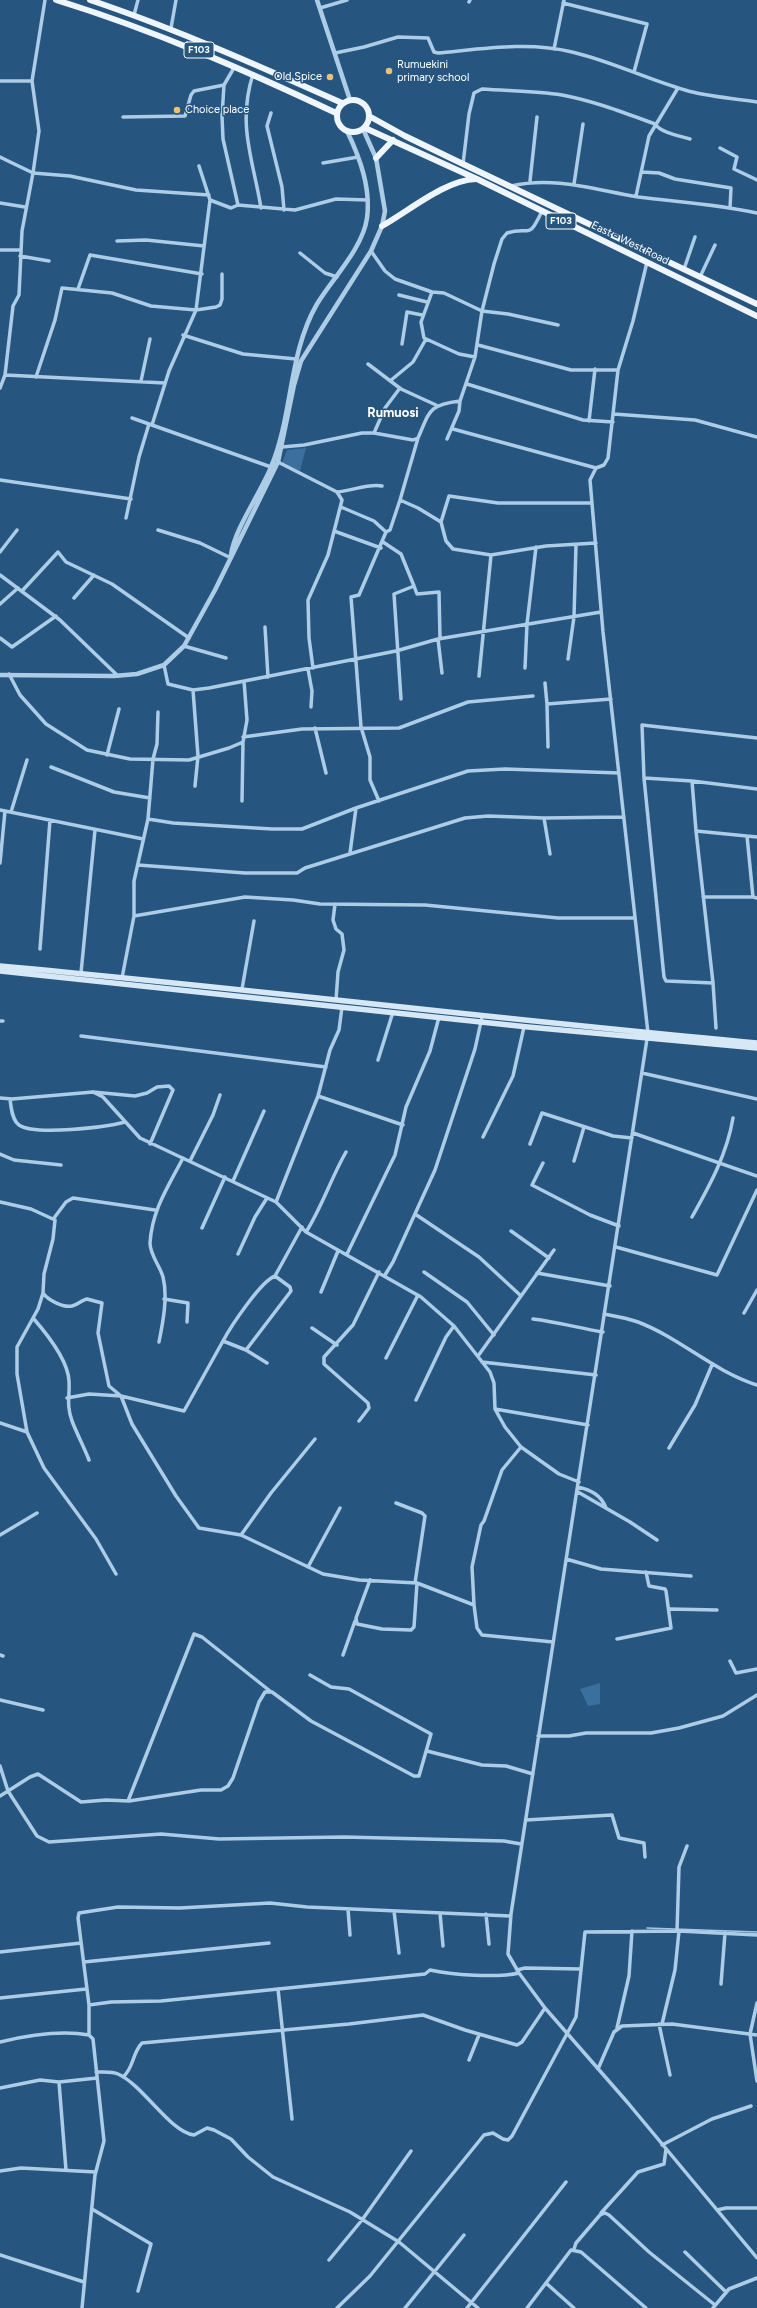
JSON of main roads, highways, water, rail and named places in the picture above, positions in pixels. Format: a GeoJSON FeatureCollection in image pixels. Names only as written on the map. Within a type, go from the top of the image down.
{"type":"FeatureCollection","features":[{"type":"Feature","properties":{"kind":"main road","name":"F103"},"geometry":{"type":"LineString","coordinates":[[56,0],[166,37],[254,74],[336,113],[338,124],[347,131],[352,133],[364,129]]}},
{"type":"Feature","properties":{"kind":"main road","name":"F103"},"geometry":{"type":"LineString","coordinates":[[90,0],[171,28],[342,103],[350,100],[364,103],[369,116]]}},
{"type":"Feature","properties":{"kind":"main road"},"geometry":{"type":"LineString","coordinates":[[336,113],[342,103]]}},
{"type":"Feature","properties":{"kind":"main road"},"geometry":{"type":"LineString","coordinates":[[364,129],[369,116]]}},
{"type":"Feature","properties":{"kind":"main road","name":"East - West Road"},"geometry":{"type":"LineString","coordinates":[[369,116],[405,136],[757,304]]}},
{"type":"Feature","properties":{"kind":"main road","name":"East - West Road"},"geometry":{"type":"LineString","coordinates":[[364,129],[394,140],[477,179],[757,316]]}},
{"type":"Feature","properties":{"kind":"main road"},"geometry":{"type":"LineString","coordinates":[[376,158],[394,140]]}},
{"type":"Feature","properties":{"kind":"main road"},"geometry":{"type":"LineString","coordinates":[[382,226],[438,192],[468,179],[477,179]]}},
{"type":"Feature","properties":{"kind":"main road"},"geometry":{"type":"LineString","coordinates":[[0,966],[242,989],[336,1000],[524,1027],[757,1042]]}},
{"type":"Feature","properties":{"kind":"main road"},"geometry":{"type":"LineString","coordinates":[[0,972],[439,1018],[482,1020],[757,1048]]}},
{"type":"Feature","properties":{"kind":"waterway"},"geometry":{"type":"LineString","coordinates":[[647,1928],[757,1932]]}},
{"type":"Feature","properties":{"kind":"place","name":"Rumuekini primary school"},"geometry":{"type":"Point","coordinates":[389,71]}},
{"type":"Feature","properties":{"kind":"place","name":"Old Spice"},"geometry":{"type":"Point","coordinates":[330,77]}},
{"type":"Feature","properties":{"kind":"place","name":"Choice place"},"geometry":{"type":"Point","coordinates":[177,110]}},
{"type":"Feature","properties":{"kind":"district","name":"Rumuosi"},"geometry":{"type":"Point","coordinates":[393,413]}}]}
